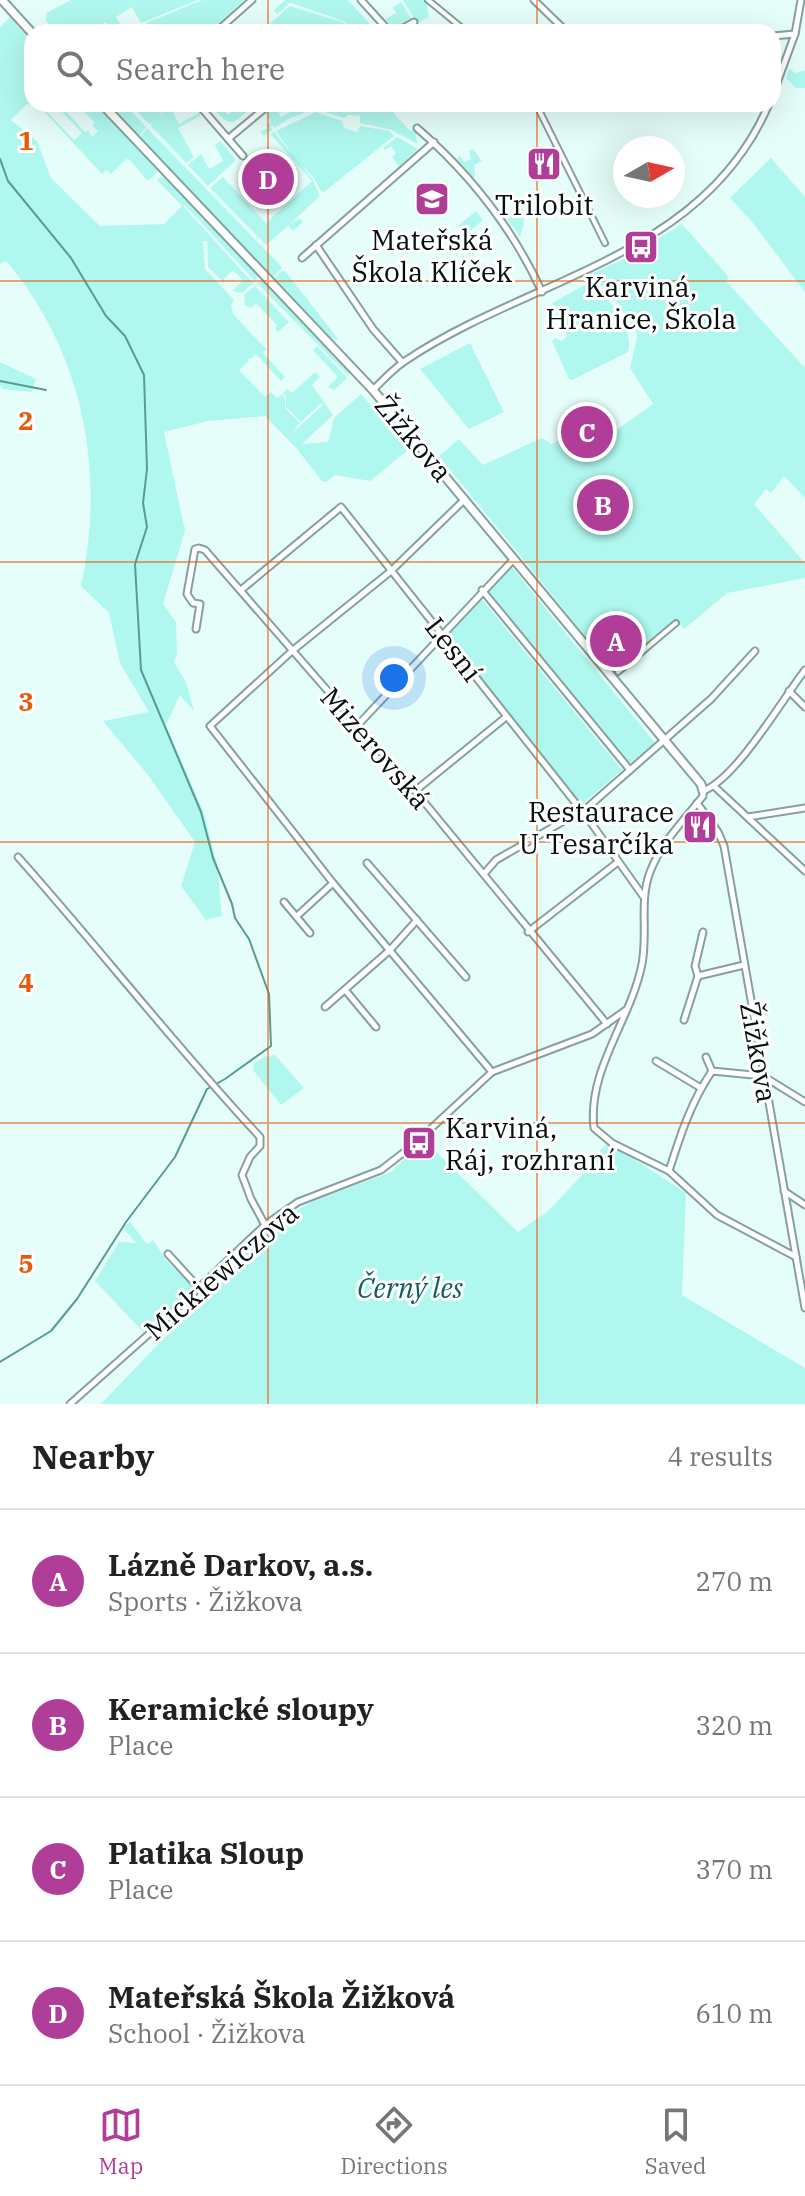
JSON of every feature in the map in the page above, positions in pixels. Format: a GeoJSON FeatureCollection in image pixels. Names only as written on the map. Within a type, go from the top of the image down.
{"type":"FeatureCollection","features":[{"type":"Feature","properties":{"kind":"street"},"geometry":{"type":"LineString","coordinates":[[2,0],[27,24]]}},
{"type":"Feature","properties":{"kind":"street"},"geometry":{"type":"LineString","coordinates":[[8,0],[28,24]]}},
{"type":"Feature","properties":{"kind":"street"},"geometry":{"type":"LineString","coordinates":[[225,24],[252,0]]}},
{"type":"Feature","properties":{"kind":"street"},"geometry":{"type":"LineString","coordinates":[[361,0],[383,24]]}},
{"type":"Feature","properties":{"kind":"street"},"geometry":{"type":"LineString","coordinates":[[428,0],[457,24]]}},
{"type":"Feature","properties":{"kind":"street"},"geometry":{"type":"LineString","coordinates":[[534,0],[559,24]]}},
{"type":"Feature","properties":{"kind":"street"},"geometry":{"type":"LineString","coordinates":[[781,72],[795,34],[801,0]]}},
{"type":"Feature","properties":{"kind":"street"},"geometry":{"type":"LineString","coordinates":[[410,24],[414,22]]}},
{"type":"Feature","properties":{"kind":"street"},"geometry":{"type":"LineString","coordinates":[[781,35],[795,34]]}},
{"type":"Feature","properties":{"kind":"street","name":"Žižkova"},"geometry":{"type":"LineString","coordinates":[[110,112],[373,390],[701,784],[703,791]]}},
{"type":"Feature","properties":{"kind":"street"},"geometry":{"type":"LineString","coordinates":[[205,112],[243,156]]}},
{"type":"Feature","properties":{"kind":"street"},"geometry":{"type":"LineString","coordinates":[[228,139],[260,112]]}},
{"type":"Feature","properties":{"kind":"street"},"geometry":{"type":"LineString","coordinates":[[540,112],[605,243]]}},
{"type":"Feature","properties":{"kind":"street"},"geometry":{"type":"LineString","coordinates":[[373,390],[402,362],[459,330],[641,243],[681,215],[714,185],[745,148],[765,112]]}},
{"type":"Feature","properties":{"kind":"street"},"geometry":{"type":"LineString","coordinates":[[417,128],[434,142],[500,217],[521,248],[542,292]]}},
{"type":"Feature","properties":{"kind":"street"},"geometry":{"type":"LineString","coordinates":[[302,258],[434,142]]}},
{"type":"Feature","properties":{"kind":"street","name":"Žižkova"},"geometry":{"type":"LineString","coordinates":[[316,245],[373,329],[402,362]]}},
{"type":"Feature","properties":{"kind":"street"},"geometry":{"type":"LineString","coordinates":[[466,499],[391,571],[292,651],[210,726],[333,883],[492,1072]]}},
{"type":"Feature","properties":{"kind":"street","name":"Lesní"},"geometry":{"type":"LineString","coordinates":[[241,590],[341,507],[442,633],[644,897]]}},
{"type":"Feature","properties":{"kind":"street","name":"Mizerovská"},"geometry":{"type":"LineString","coordinates":[[196,629],[200,604],[193,603],[187,594],[195,549],[199,548],[205,550],[241,590],[356,727],[415,791],[528,932],[607,1024]]}},
{"type":"Feature","properties":{"kind":"street"},"geometry":{"type":"LineString","coordinates":[[356,727],[515,558]]}},
{"type":"Feature","properties":{"kind":"street"},"geometry":{"type":"LineString","coordinates":[[482,590],[630,770]]}},
{"type":"Feature","properties":{"kind":"street"},"geometry":{"type":"LineString","coordinates":[[618,672],[676,623]]}},
{"type":"Feature","properties":{"kind":"street"},"geometry":{"type":"LineString","coordinates":[[484,874],[496,860],[581,812],[711,699],[755,651]]}},
{"type":"Feature","properties":{"kind":"street"},"geometry":{"type":"LineString","coordinates":[[796,1257],[717,1215],[669,1171],[612,1143],[594,1128],[595,1091],[642,964],[644,897],[649,874],[659,852],[703,791],[715,787],[753,744],[805,670]]}},
{"type":"Feature","properties":{"kind":"street"},"geometry":{"type":"LineString","coordinates":[[789,691],[805,707]]}},
{"type":"Feature","properties":{"kind":"street"},"geometry":{"type":"LineString","coordinates":[[415,791],[506,717]]}},
{"type":"Feature","properties":{"kind":"street"},"geometry":{"type":"LineString","coordinates":[[715,787],[805,871]]}},
{"type":"Feature","properties":{"kind":"street","name":"Žižkova"},"geometry":{"type":"LineString","coordinates":[[697,803],[724,846],[805,1308]]}},
{"type":"Feature","properties":{"kind":"street"},"geometry":{"type":"LineString","coordinates":[[748,817],[805,808]]}},
{"type":"Feature","properties":{"kind":"street"},"geometry":{"type":"LineString","coordinates":[[18,857],[90,938],[161,1028],[260,1137],[260,1146],[250,1157],[242,1175],[265,1225]]}},
{"type":"Feature","properties":{"kind":"street"},"geometry":{"type":"LineString","coordinates":[[528,932],[618,862]]}},
{"type":"Feature","properties":{"kind":"street"},"geometry":{"type":"LineString","coordinates":[[367,863],[466,977]]}},
{"type":"Feature","properties":{"kind":"street"},"geometry":{"type":"LineString","coordinates":[[297,916],[333,883]]}},
{"type":"Feature","properties":{"kind":"street"},"geometry":{"type":"LineString","coordinates":[[284,902],[310,933]]}},
{"type":"Feature","properties":{"kind":"street"},"geometry":{"type":"LineString","coordinates":[[325,1007],[390,950],[417,920]]}},
{"type":"Feature","properties":{"kind":"street"},"geometry":{"type":"LineString","coordinates":[[684,1020],[698,976],[695,966],[703,932]]}},
{"type":"Feature","properties":{"kind":"street"},"geometry":{"type":"LineString","coordinates":[[698,976],[744,965]]}},
{"type":"Feature","properties":{"kind":"street"},"geometry":{"type":"LineString","coordinates":[[346,991],[376,1027]]}},
{"type":"Feature","properties":{"kind":"street","name":"Mickiewiczova"},"geometry":{"type":"LineString","coordinates":[[70,1404],[265,1225],[298,1202],[381,1170],[412,1146],[492,1072],[575,1041],[627,1010]]}},
{"type":"Feature","properties":{"kind":"street"},"geometry":{"type":"LineString","coordinates":[[706,1057],[712,1071]]}},
{"type":"Feature","properties":{"kind":"street"},"geometry":{"type":"LineString","coordinates":[[656,1061],[701,1088]]}},
{"type":"Feature","properties":{"kind":"street"},"geometry":{"type":"LineString","coordinates":[[669,1171],[685,1120],[712,1071]]}},
{"type":"Feature","properties":{"kind":"street"},"geometry":{"type":"LineString","coordinates":[[712,1071],[763,1076],[805,1102]]}},
{"type":"Feature","properties":{"kind":"street"},"geometry":{"type":"LineString","coordinates":[[784,1191],[805,1205]]}},
{"type":"Feature","properties":{"kind":"street"},"geometry":{"type":"LineString","coordinates":[[168,1254],[199,1288]]}},
{"type":"Feature","properties":{"kind":"green space"},"geometry":{"type":"Polygon","coordinates":[[[71,0],[198,0],[141,23],[132,7],[116,17],[120,24],[49,24],[46,13],[71,0]]]}},
{"type":"Feature","properties":{"kind":"green space"},"geometry":{"type":"Polygon","coordinates":[[[202,0],[244,0],[218,24],[146,23],[202,0]]]}},
{"type":"Feature","properties":{"kind":"green space"},"geometry":{"type":"Polygon","coordinates":[[[285,0],[348,0],[369,24],[348,24],[291,3],[287,3],[277,14],[274,10],[285,0]]]}},
{"type":"Feature","properties":{"kind":"green space"},"geometry":{"type":"Polygon","coordinates":[[[403,0],[426,0],[429,17],[417,23],[403,0]]]}},
{"type":"Feature","properties":{"kind":"green space"},"geometry":{"type":"Polygon","coordinates":[[[401,2],[411,18],[400,24],[390,24],[385,19],[396,13],[393,7],[401,2]]]}},
{"type":"Feature","properties":{"kind":"green space"},"geometry":{"type":"Polygon","coordinates":[[[290,6],[345,24],[269,24],[290,6]]]}},
{"type":"Feature","properties":{"kind":"green space"},"geometry":{"type":"Polygon","coordinates":[[[10,17],[24,34],[24,107],[11,120],[37,141],[51,178],[100,226],[164,224],[182,206],[157,180],[167,178],[258,274],[255,281],[183,206],[253,283],[242,293],[232,291],[243,280],[233,270],[224,283],[208,267],[207,241],[203,241],[205,269],[234,300],[231,306],[233,314],[266,349],[263,353],[285,377],[281,381],[256,354],[251,359],[247,358],[249,361],[239,370],[265,397],[271,392],[277,398],[282,394],[285,408],[300,423],[291,434],[323,405],[321,403],[301,422],[286,407],[286,397],[283,393],[287,389],[292,393],[315,372],[320,377],[312,385],[333,415],[302,444],[328,442],[334,418],[361,394],[409,449],[370,481],[335,475],[326,482],[265,416],[208,421],[164,432],[185,531],[163,604],[176,622],[177,654],[174,662],[186,682],[194,711],[180,695],[166,725],[204,813],[217,864],[222,916],[206,920],[181,886],[195,842],[148,775],[103,721],[149,712],[120,663],[109,613],[81,586],[91,500],[89,457],[82,414],[70,373],[54,334],[32,296],[6,261],[0,264],[0,27],[10,17]]]}},
{"type":"Feature","properties":{"kind":"green space"},"geometry":{"type":"Polygon","coordinates":[[[789,69],[796,73],[805,70],[805,88],[796,88],[786,78],[789,69]]]}},
{"type":"Feature","properties":{"kind":"green space"},"geometry":{"type":"Polygon","coordinates":[[[45,112],[74,140],[82,133],[62,112],[66,112],[85,132],[88,130],[92,137],[98,131],[85,112],[104,112],[158,170],[147,180],[126,159],[111,174],[106,170],[102,174],[45,112]]]}},
{"type":"Feature","properties":{"kind":"green space"},"geometry":{"type":"Polygon","coordinates":[[[116,112],[132,112],[146,127],[139,137],[116,112]]]}},
{"type":"Feature","properties":{"kind":"green space"},"geometry":{"type":"Polygon","coordinates":[[[138,112],[161,112],[157,116],[163,112],[173,112],[179,124],[200,112],[200,116],[178,128],[194,157],[186,163],[151,126],[152,122],[149,124],[138,112]]]}},
{"type":"Feature","properties":{"kind":"green space"},"geometry":{"type":"Polygon","coordinates":[[[216,112],[225,112],[227,115],[246,112],[233,122],[216,112]]]}},
{"type":"Feature","properties":{"kind":"green space"},"geometry":{"type":"Polygon","coordinates":[[[278,112],[281,117],[291,112],[304,113],[274,128],[271,123],[272,130],[264,136],[260,132],[268,128],[266,125],[271,122],[266,113],[278,112]]]}},
{"type":"Feature","properties":{"kind":"green space"},"geometry":{"type":"Polygon","coordinates":[[[316,112],[342,121],[344,128],[357,132],[360,126],[389,131],[394,136],[324,192],[301,165],[313,180],[320,196],[289,225],[300,218],[303,222],[293,231],[288,226],[266,245],[210,188],[223,177],[266,223],[312,181],[271,135],[265,138],[274,132],[292,154],[276,131],[316,112]]]}},
{"type":"Feature","properties":{"kind":"green space"},"geometry":{"type":"Polygon","coordinates":[[[325,112],[393,112],[410,131],[416,130],[417,144],[392,130],[360,123],[360,116],[348,115],[344,118],[325,112]]]}},
{"type":"Feature","properties":{"kind":"green space"},"geometry":{"type":"Polygon","coordinates":[[[147,128],[281,266],[272,278],[140,138],[147,128]]]}},
{"type":"Feature","properties":{"kind":"green space"},"geometry":{"type":"Polygon","coordinates":[[[397,137],[418,149],[399,166],[392,157],[396,153],[391,146],[385,150],[383,148],[397,137]]]}},
{"type":"Feature","properties":{"kind":"green space"},"geometry":{"type":"Polygon","coordinates":[[[220,141],[236,160],[208,186],[188,165],[201,154],[209,169],[223,161],[215,145],[220,141]]]}},
{"type":"Feature","properties":{"kind":"green space"},"geometry":{"type":"Polygon","coordinates":[[[473,149],[482,161],[474,165],[475,177],[472,178],[456,160],[460,156],[464,162],[471,159],[469,151],[473,149]]]}},
{"type":"Feature","properties":{"kind":"green space"},"geometry":{"type":"Polygon","coordinates":[[[771,158],[805,197],[805,292],[730,198],[771,158]]]}},
{"type":"Feature","properties":{"kind":"green space"},"geometry":{"type":"Polygon","coordinates":[[[523,209],[524,224],[520,237],[506,217],[523,209]]]}},
{"type":"Feature","properties":{"kind":"green space"},"geometry":{"type":"Polygon","coordinates":[[[476,211],[483,220],[465,235],[458,226],[476,211]]]}},
{"type":"Feature","properties":{"kind":"green space"},"geometry":{"type":"Polygon","coordinates":[[[682,224],[729,277],[726,281],[805,368],[805,498],[784,476],[771,493],[766,489],[754,504],[805,563],[805,578],[727,593],[684,629],[679,623],[617,675],[439,456],[459,439],[483,465],[542,438],[552,444],[596,425],[601,433],[615,431],[653,404],[630,368],[636,331],[610,292],[591,279],[591,274],[628,257],[682,224]]]}},
{"type":"Feature","properties":{"kind":"green space"},"geometry":{"type":"Polygon","coordinates":[[[282,271],[339,340],[327,336],[274,279],[282,271]]]}},
{"type":"Feature","properties":{"kind":"green space"},"geometry":{"type":"Polygon","coordinates":[[[264,281],[349,371],[349,376],[257,283],[264,281]]]}},
{"type":"Feature","properties":{"kind":"green space"},"geometry":{"type":"Polygon","coordinates":[[[585,285],[592,285],[619,315],[628,334],[628,352],[572,380],[552,341],[555,338],[562,341],[568,335],[552,303],[585,285]]]}},
{"type":"Feature","properties":{"kind":"green space"},"geometry":{"type":"Polygon","coordinates":[[[255,286],[289,322],[278,332],[275,329],[277,325],[256,303],[251,308],[245,305],[244,295],[255,286]]]}},
{"type":"Feature","properties":{"kind":"green space"},"geometry":{"type":"Polygon","coordinates":[[[470,343],[504,412],[469,429],[420,369],[470,343]]]}},
{"type":"Feature","properties":{"kind":"green space"},"geometry":{"type":"Polygon","coordinates":[[[317,346],[347,378],[334,390],[328,387],[338,377],[313,350],[317,346]]]}},
{"type":"Feature","properties":{"kind":"green space"},"geometry":{"type":"Polygon","coordinates":[[[0,362],[36,379],[32,392],[3,389],[0,386],[0,362]]]}},
{"type":"Feature","properties":{"kind":"green space"},"geometry":{"type":"Polygon","coordinates":[[[511,566],[655,743],[630,763],[488,590],[511,566]]]}},
{"type":"Feature","properties":{"kind":"green space"},"geometry":{"type":"Polygon","coordinates":[[[480,597],[622,770],[580,806],[447,636],[446,632],[480,597]]]}},
{"type":"Feature","properties":{"kind":"green space"},"geometry":{"type":"Polygon","coordinates":[[[274,1054],[304,1088],[281,1105],[253,1070],[254,1064],[274,1054]]]}},
{"type":"Feature","properties":{"kind":"green space","name":"Černý les"},"geometry":{"type":"Polygon","coordinates":[[[424,1140],[518,1232],[547,1212],[608,1142],[686,1193],[682,1295],[805,1368],[805,1404],[101,1404],[270,1227],[311,1202],[391,1172],[424,1140]]]}},
{"type":"Feature","properties":{"kind":"green space"},"geometry":{"type":"Polygon","coordinates":[[[130,1222],[147,1244],[153,1240],[166,1260],[193,1287],[172,1308],[156,1318],[144,1333],[95,1281],[119,1242],[136,1243],[123,1228],[130,1222]]]}},
{"type":"Feature","properties":{"kind":"waterway"},"geometry":{"type":"LineString","coordinates":[[0,159],[8,181],[71,258],[106,316],[125,336],[144,375],[147,469],[143,503],[147,527],[135,564],[141,670],[201,812],[213,858],[235,918],[249,939],[269,994],[271,1046],[207,1089],[175,1157],[126,1222],[77,1299],[51,1331],[0,1362]]}},
{"type":"Feature","properties":{"kind":"waterway"},"geometry":{"type":"LineString","coordinates":[[0,381],[46,390]]}},
{"type":"Feature","properties":{"kind":"place","name":"Trilobit"},"geometry":{"type":"Point","coordinates":[544,164]}},
{"type":"Feature","properties":{"kind":"place","name":"Mateřská Škola Žižková"},"geometry":{"type":"Point","coordinates":[268,179]}},
{"type":"Feature","properties":{"kind":"place","name":"Mateřská Škola Klíček"},"geometry":{"type":"Point","coordinates":[432,199]}},
{"type":"Feature","properties":{"kind":"place","name":"Karviná, Hranice, Škola"},"geometry":{"type":"Point","coordinates":[641,247]}},
{"type":"Feature","properties":{"kind":"place","name":"Platika Sloup"},"geometry":{"type":"Point","coordinates":[587,432]}},
{"type":"Feature","properties":{"kind":"place","name":"Keramické sloupy"},"geometry":{"type":"Point","coordinates":[603,505]}},
{"type":"Feature","properties":{"kind":"place","name":"Lázně Darkov, a.s."},"geometry":{"type":"Point","coordinates":[616,641]}},
{"type":"Feature","properties":{"kind":"place","name":"Restaurace U Tesarčíka"},"geometry":{"type":"Point","coordinates":[700,827]}},
{"type":"Feature","properties":{"kind":"place","name":"Karviná, Ráj, rozhraní"},"geometry":{"type":"Point","coordinates":[419,1143]}}]}
